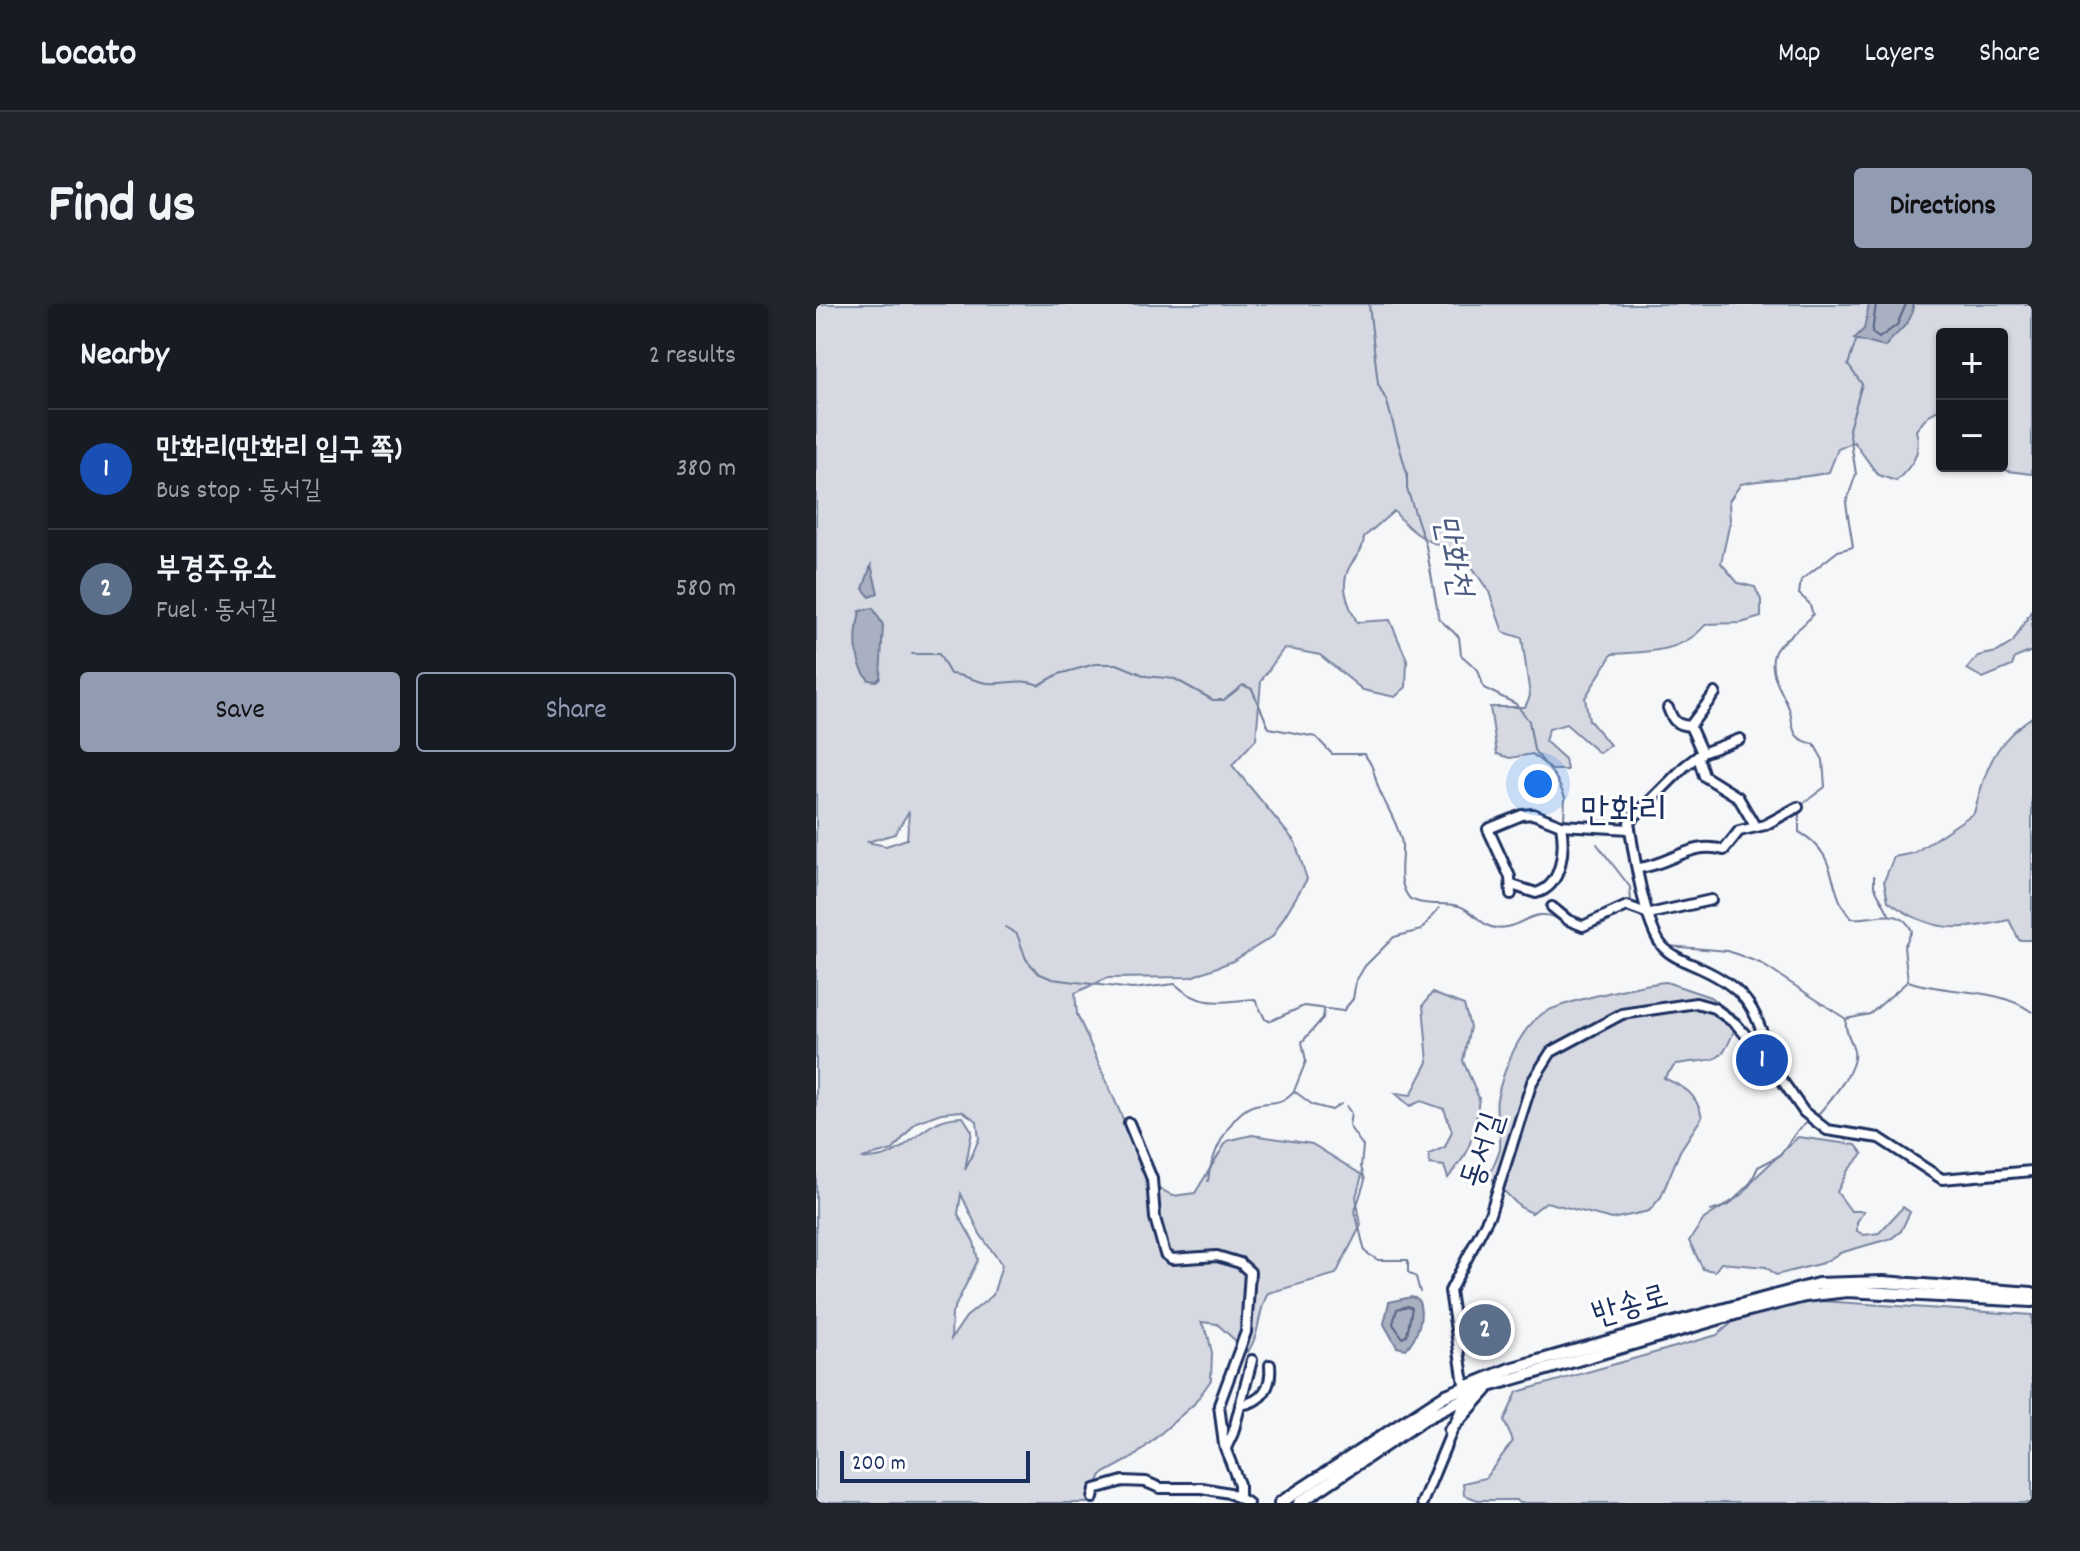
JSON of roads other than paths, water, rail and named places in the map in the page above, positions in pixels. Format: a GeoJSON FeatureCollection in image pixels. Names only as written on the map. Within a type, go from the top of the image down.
{"type":"FeatureCollection","features":[{"type":"Feature","properties":{"kind":"main road","name":"반송로"},"geometry":{"type":"LineString","coordinates":[[1280,1503],[1386,1431],[1523,1365],[1818,1284],[1883,1282],[2032,1293]]}},
{"type":"Feature","properties":{"kind":"main road","name":"반송로"},"geometry":{"type":"LineString","coordinates":[[1299,1503],[1466,1391],[1745,1311],[1826,1293],[1890,1291],[2032,1301]]}},
{"type":"Feature","properties":{"kind":"main road"},"geometry":{"type":"LineString","coordinates":[[1450,1430],[1489,1386]]}},
{"type":"Feature","properties":{"kind":"main road"},"geometry":{"type":"LineString","coordinates":[[1440,1410],[1449,1416],[1450,1430]]}},
{"type":"Feature","properties":{"kind":"street"},"geometry":{"type":"LineString","coordinates":[[1690,726],[1715,693]]}},
{"type":"Feature","properties":{"kind":"street"},"geometry":{"type":"LineString","coordinates":[[1668,708],[1671,718],[1679,725],[1690,726]]}},
{"type":"Feature","properties":{"kind":"street"},"geometry":{"type":"LineString","coordinates":[[1690,726],[1704,776],[1738,797],[1755,826]]}},
{"type":"Feature","properties":{"kind":"street"},"geometry":{"type":"LineString","coordinates":[[1561,825],[1564,854],[1549,885],[1536,893],[1512,890],[1488,829],[1522,815],[1533,814],[1561,825],[1630,829],[1629,822],[1634,815],[1700,755],[1740,739]]}},
{"type":"Feature","properties":{"kind":"street"},"geometry":{"type":"LineString","coordinates":[[1639,868],[1654,866],[1689,850],[1724,850],[1739,831],[1798,807]]}},
{"type":"Feature","properties":{"kind":"street","name":"동서길"},"geometry":{"type":"LineString","coordinates":[[1630,829],[1649,914],[1663,947],[1738,991],[1755,1010],[1761,1045],[1770,1063],[1811,1120],[1827,1130],[1879,1138],[1942,1179],[2032,1171]]}},
{"type":"Feature","properties":{"kind":"street"},"geometry":{"type":"LineString","coordinates":[[1552,907],[1568,920],[1583,926],[1632,906],[1649,914],[1711,900]]}},
{"type":"Feature","properties":{"kind":"street","name":"동서길"},"geometry":{"type":"LineString","coordinates":[[1466,1391],[1450,1291],[1490,1214],[1532,1082],[1551,1052],[1622,1014],[1696,1003],[1714,1008],[1761,1045]]}},
{"type":"Feature","properties":{"kind":"street"},"geometry":{"type":"LineString","coordinates":[[1129,1123],[1152,1179],[1155,1218],[1161,1249],[1167,1257],[1217,1256],[1240,1263],[1250,1272],[1246,1332],[1219,1405],[1225,1449],[1239,1484],[1239,1496]]}},
{"type":"Feature","properties":{"kind":"street"},"geometry":{"type":"LineString","coordinates":[[1225,1449],[1252,1360]]}},
{"type":"Feature","properties":{"kind":"street"},"geometry":{"type":"LineString","coordinates":[[1240,1405],[1265,1392],[1269,1386],[1270,1365]]}},
{"type":"Feature","properties":{"kind":"street"},"geometry":{"type":"LineString","coordinates":[[1422,1503],[1466,1391]]}},
{"type":"Feature","properties":{"kind":"street"},"geometry":{"type":"LineString","coordinates":[[1093,1498],[1095,1489],[1129,1481],[1151,1483],[1160,1488],[1213,1489],[1239,1496],[1248,1503]]}},
{"type":"Feature","properties":{"kind":"water"},"geometry":{"type":"Polygon","coordinates":[[[1869,304],[1913,304],[1907,323],[1885,347],[1854,339],[1864,329],[1869,304]]]}},
{"type":"Feature","properties":{"kind":"water"},"geometry":{"type":"Polygon","coordinates":[[[871,565],[878,593],[870,597],[863,589],[871,565]]]}},
{"type":"Feature","properties":{"kind":"water"},"geometry":{"type":"Polygon","coordinates":[[[873,608],[883,625],[880,678],[876,681],[869,680],[864,673],[857,647],[860,611],[873,608]]]}},
{"type":"Feature","properties":{"kind":"water"},"geometry":{"type":"Polygon","coordinates":[[[1411,1297],[1418,1299],[1420,1319],[1417,1332],[1406,1349],[1397,1347],[1384,1324],[1389,1302],[1411,1297]]]}},
{"type":"Feature","properties":{"kind":"waterway","name":"만화천"},"geometry":{"type":"LineString","coordinates":[[1369,304],[1378,384],[1387,402],[1407,474],[1407,489],[1426,546],[1439,619],[1459,637],[1461,655],[1478,670],[1484,688],[1516,704],[1529,721],[1534,750],[1556,778],[1565,797],[1564,820]]}},
{"type":"Feature","properties":{"kind":"waterway"},"geometry":{"type":"LineString","coordinates":[[1801,805],[1825,787],[1823,760],[1814,744],[1795,733],[1790,710],[1774,675],[1773,661],[1781,644],[1813,614],[1809,603],[1799,594],[1801,580],[1838,551],[1853,547],[1846,503],[1856,474],[1849,429],[1862,384],[1848,365],[1856,341]]}},
{"type":"Feature","properties":{"kind":"waterway"},"geometry":{"type":"LineString","coordinates":[[912,654],[939,654],[950,674],[988,683],[1026,682],[1039,685],[1059,674],[1095,664],[1117,664],[1146,676],[1175,679],[1213,700],[1224,700],[1243,685],[1252,689],[1269,728],[1316,737],[1332,754],[1364,754],[1399,833],[1403,886],[1410,899],[1459,906],[1487,925],[1497,928],[1544,915],[1563,921]]}},
{"type":"Feature","properties":{"kind":"waterway"},"geometry":{"type":"LineString","coordinates":[[1799,811],[1799,832],[1821,851],[1838,896],[1851,918],[1893,916],[1907,923],[1912,931],[1904,947],[1908,981]]}},
{"type":"Feature","properties":{"kind":"waterway","name":"만화천"},"geometry":{"type":"LineString","coordinates":[[1597,844],[1630,887],[1631,903]]}},
{"type":"Feature","properties":{"kind":"waterway"},"geometry":{"type":"LineString","coordinates":[[1874,876],[1874,886],[1889,914]]}},
{"type":"Feature","properties":{"kind":"waterway"},"geometry":{"type":"LineString","coordinates":[[1005,927],[1017,934],[1026,959],[1038,973],[1052,979],[1132,989],[1175,984],[1194,997],[1213,1002],[1255,999],[1265,1019],[1270,1021],[1304,1006],[1343,1011],[1353,999],[1356,981],[1365,966],[1394,937],[1421,930],[1439,908]]}},
{"type":"Feature","properties":{"kind":"waterway"},"geometry":{"type":"LineString","coordinates":[[1584,930],[1600,926],[1629,911]]}},
{"type":"Feature","properties":{"kind":"waterway","name":"만화천"},"geometry":{"type":"LineString","coordinates":[[1634,912],[1645,921],[1658,948]]}},
{"type":"Feature","properties":{"kind":"waterway","name":"만화천"},"geometry":{"type":"LineString","coordinates":[[1668,946],[1728,951],[1760,963],[1846,1019],[1870,1014],[1908,981],[1987,994],[2032,1012]]}},
{"type":"Feature","properties":{"kind":"waterway"},"geometry":{"type":"LineString","coordinates":[[1324,1010],[1323,1018],[1302,1042],[1306,1061],[1294,1091],[1313,1105],[1332,1110],[1341,1104]]}},
{"type":"Feature","properties":{"kind":"waterway"},"geometry":{"type":"LineString","coordinates":[[1815,1118],[1840,1086],[1854,1059],[1846,1020]]}},
{"type":"Feature","properties":{"kind":"waterway"},"geometry":{"type":"LineString","coordinates":[[1208,1181],[1217,1149],[1237,1117],[1246,1109],[1280,1101],[1294,1091]]}},
{"type":"Feature","properties":{"kind":"waterway"},"geometry":{"type":"LineString","coordinates":[[1346,1106],[1351,1113],[1349,1126],[1363,1146],[1361,1167],[1365,1180],[1355,1211],[1365,1252],[1378,1260],[1408,1260],[1408,1272],[1416,1277],[1420,1292]]}},
{"type":"Feature","properties":{"kind":"waterway"},"geometry":{"type":"LineString","coordinates":[[1711,1211],[1729,1205],[1751,1182],[1758,1167],[1779,1156],[1797,1131],[1809,1121]]}},
{"type":"Feature","properties":{"kind":"place","name":"만화리(만화리 입구 쪽)"},"geometry":{"type":"Point","coordinates":[1762,1060]}},
{"type":"Feature","properties":{"kind":"place","name":"부경주유소"},"geometry":{"type":"Point","coordinates":[1485,1330]}},
{"type":"Feature","properties":{"kind":"district","name":"만화리"},"geometry":{"type":"Point","coordinates":[1624,814]}}]}
